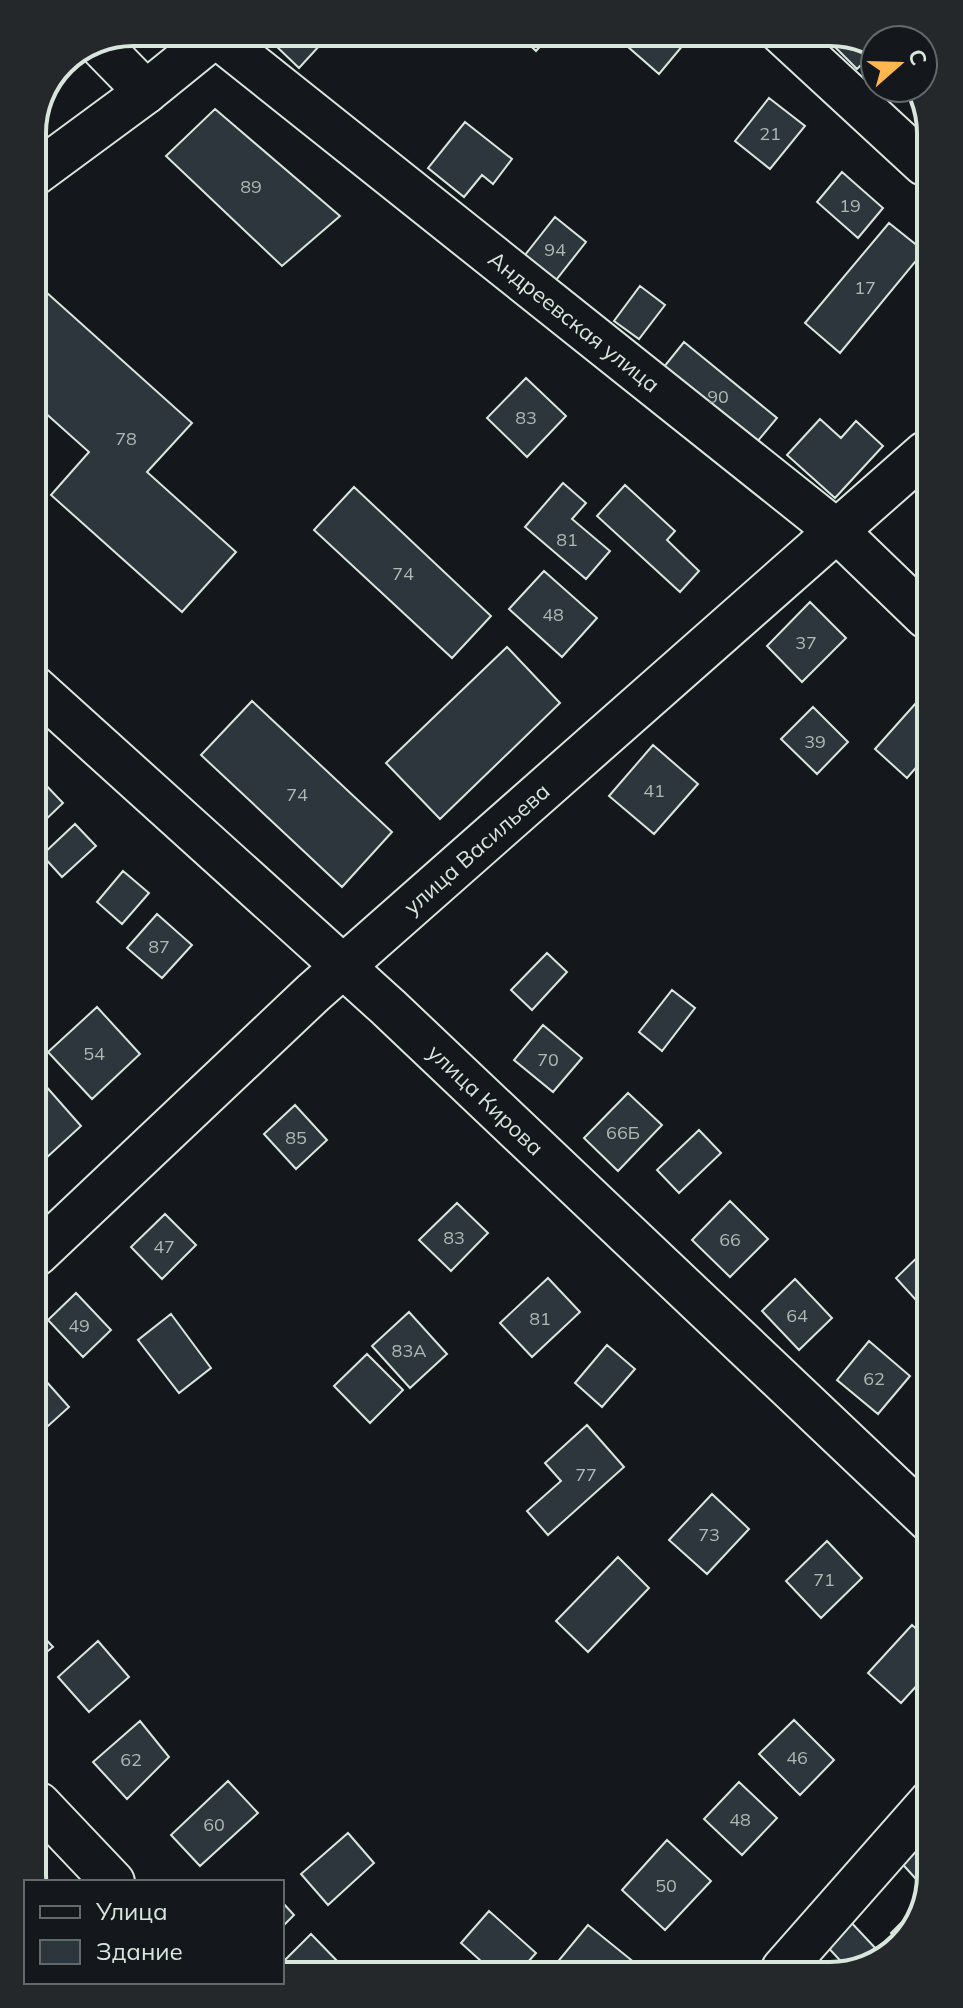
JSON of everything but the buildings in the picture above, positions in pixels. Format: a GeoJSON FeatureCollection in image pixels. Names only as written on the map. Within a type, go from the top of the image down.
{"type":"FeatureCollection","features":[{"type":"Feature","properties":{"kind":"street"},"geometry":{"type":"LineString","coordinates":[[46,166],[203,46]]}},
{"type":"Feature","properties":{"kind":"street","name":"Андреевская улица"},"geometry":{"type":"LineString","coordinates":[[233,46],[838,532],[917,608]]}},
{"type":"Feature","properties":{"kind":"street"},"geometry":{"type":"LineString","coordinates":[[796,46],[917,158]]}},
{"type":"Feature","properties":{"kind":"street"},"geometry":{"type":"LineString","coordinates":[[106,51],[146,92]]}},
{"type":"Feature","properties":{"kind":"street","name":"улица Васильева"},"geometry":{"type":"LineString","coordinates":[[46,1245],[313,993],[917,460]]}},
{"type":"Feature","properties":{"kind":"street","name":"улица Кирова"},"geometry":{"type":"LineString","coordinates":[[46,698],[344,968],[917,1509]]}},
{"type":"Feature","properties":{"kind":"street"},"geometry":{"type":"LineString","coordinates":[[46,1811],[111,1880]]}},
{"type":"Feature","properties":{"kind":"street"},"geometry":{"type":"LineString","coordinates":[[789,1962],[917,1817]]}}]}
